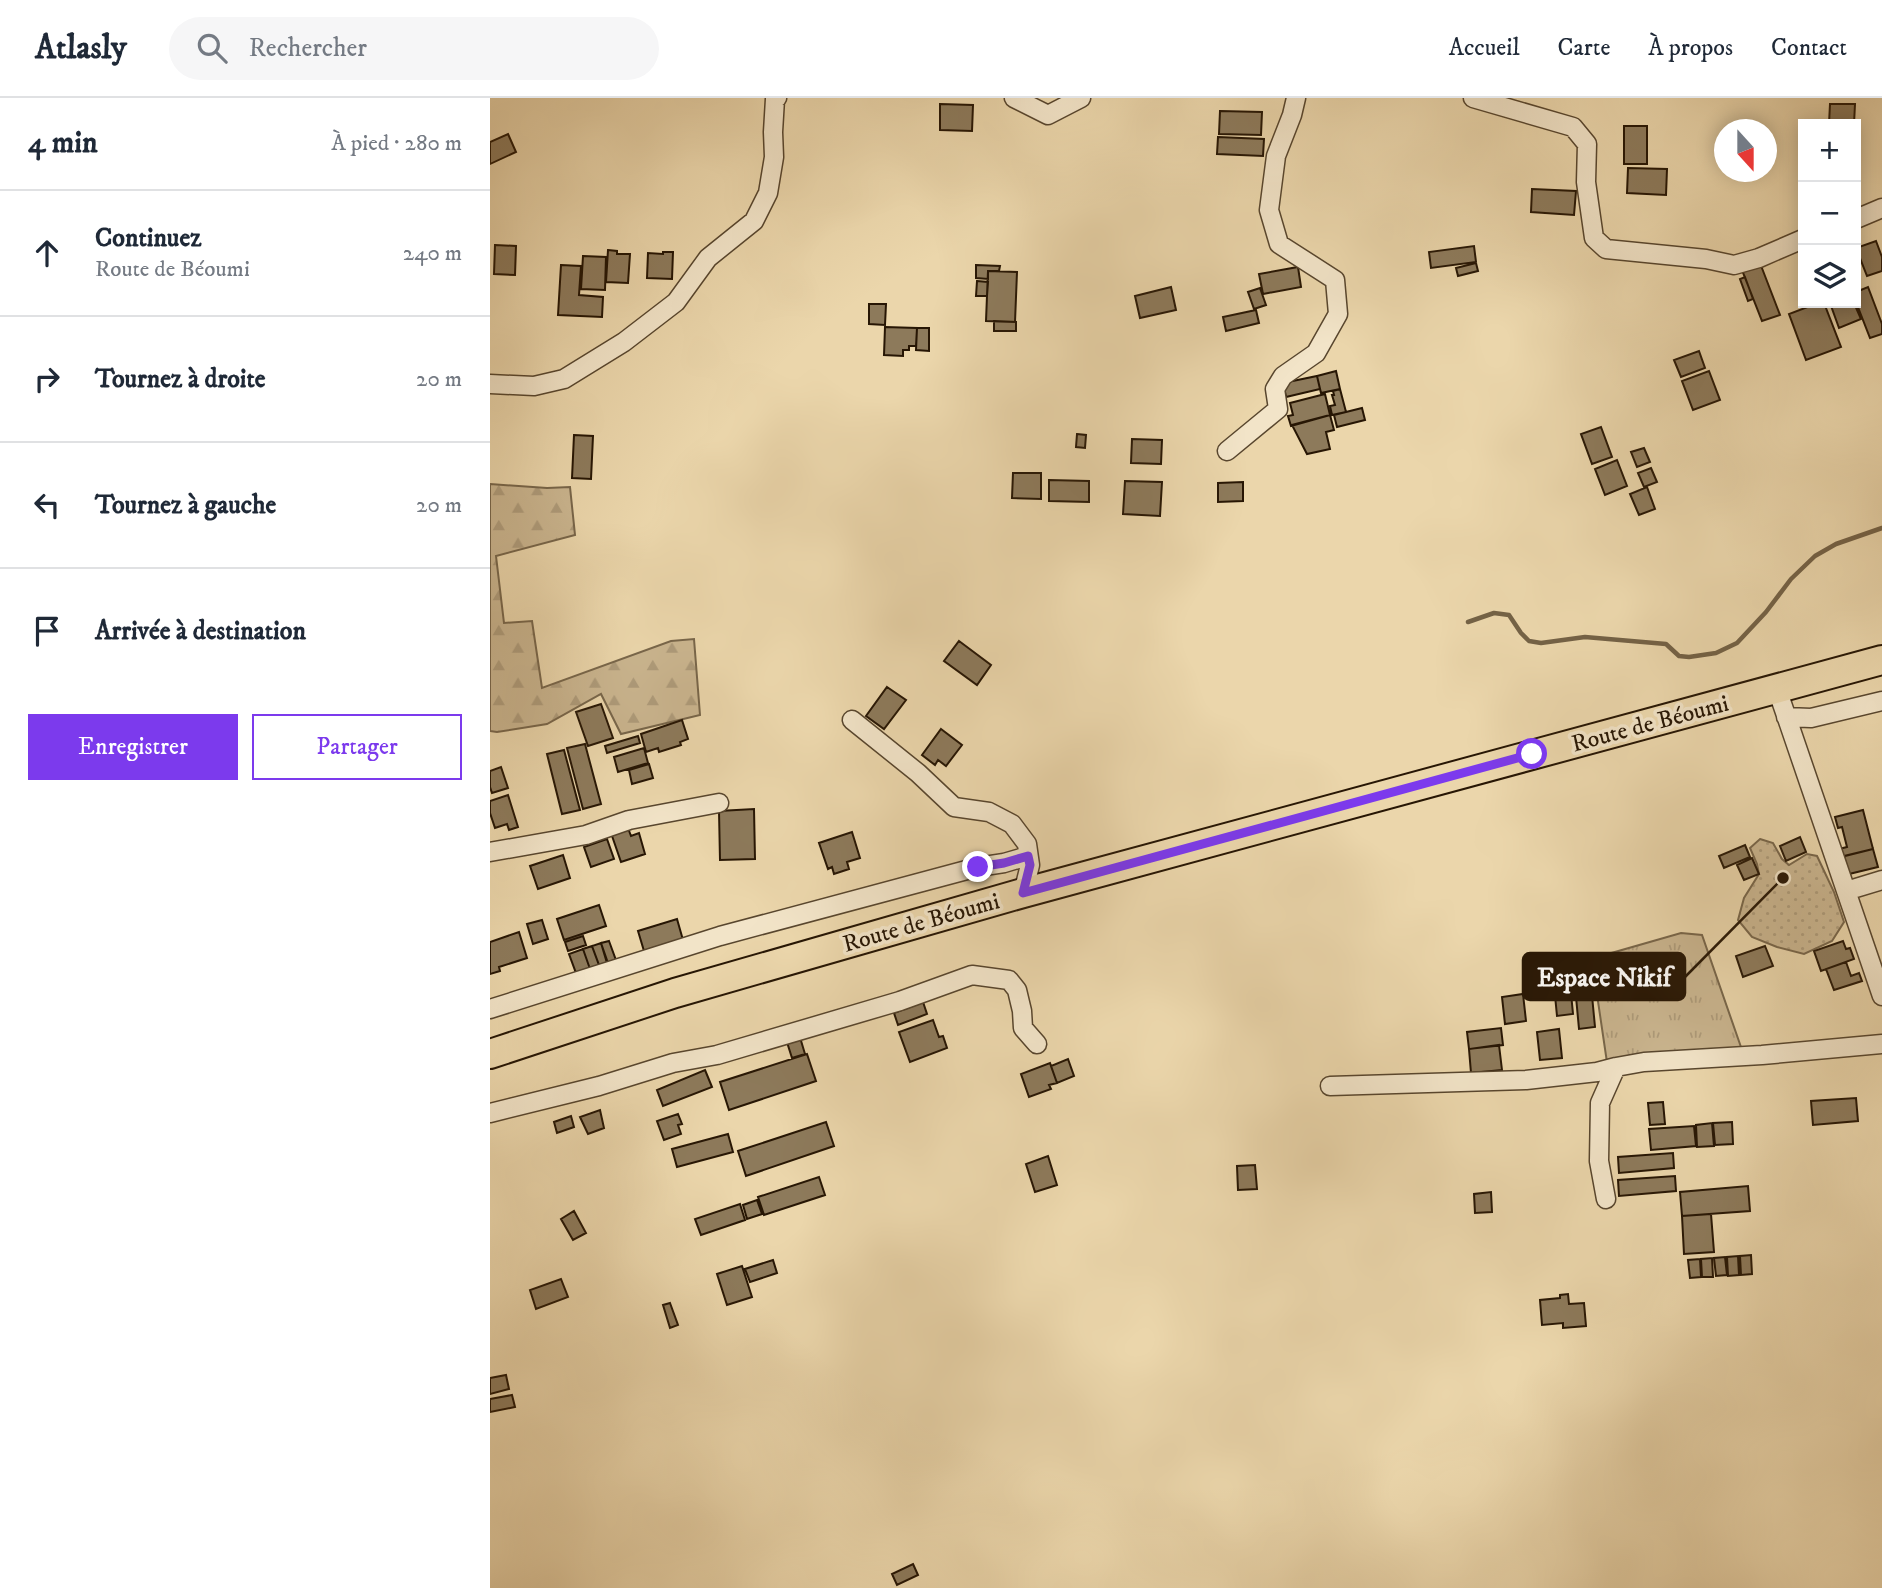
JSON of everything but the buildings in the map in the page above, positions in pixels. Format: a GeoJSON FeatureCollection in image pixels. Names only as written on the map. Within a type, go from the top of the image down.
{"type":"FeatureCollection","features":[{"type":"Feature","properties":{"kind":"main road","name":"Route de Béoumi"},"geometry":{"type":"LineString","coordinates":[[490,1054],[675,993],[1023,893],[1882,660]]}},
{"type":"Feature","properties":{"kind":"street"},"geometry":{"type":"LineString","coordinates":[[490,384],[534,386],[564,379],[624,342],[676,302],[708,258],[754,221],[759,212],[768,193],[772,169],[777,98]]}},
{"type":"Feature","properties":{"kind":"street"},"geometry":{"type":"LineString","coordinates":[[1014,98],[1048,115],[1081,98]]}},
{"type":"Feature","properties":{"kind":"street"},"geometry":{"type":"LineString","coordinates":[[1227,451],[1278,410],[1275,389],[1283,376],[1316,353],[1338,314],[1335,280],[1279,244],[1269,209],[1276,156],[1296,98]]}},
{"type":"Feature","properties":{"kind":"street"},"geometry":{"type":"LineString","coordinates":[[1473,98],[1573,128],[1587,144],[1586,182],[1594,238],[1606,249],[1706,259],[1734,265],[1759,258],[1798,241]]}},
{"type":"Feature","properties":{"kind":"street"},"geometry":{"type":"LineString","coordinates":[[1861,217],[1882,208]]}},
{"type":"Feature","properties":{"kind":"street"},"geometry":{"type":"LineString","coordinates":[[1777,689],[1882,996]]}},
{"type":"Feature","properties":{"kind":"street"},"geometry":{"type":"LineString","coordinates":[[1786,717],[1811,718],[1882,701]]}},
{"type":"Feature","properties":{"kind":"street"},"geometry":{"type":"LineString","coordinates":[[852,720],[918,773],[954,807],[989,812],[1012,824],[1027,844],[1030,865],[1023,893]]}},
{"type":"Feature","properties":{"kind":"street"},"geometry":{"type":"LineString","coordinates":[[490,852],[586,835],[629,820],[719,803]]}},
{"type":"Feature","properties":{"kind":"street"},"geometry":{"type":"LineString","coordinates":[[490,1009],[720,936],[1028,856]]}},
{"type":"Feature","properties":{"kind":"street"},"geometry":{"type":"LineString","coordinates":[[1846,891],[1882,880]]}},
{"type":"Feature","properties":{"kind":"street"},"geometry":{"type":"LineString","coordinates":[[490,1113],[599,1087],[673,1063],[718,1055],[901,1001],[972,975],[1009,980],[1017,990],[1023,1028],[1037,1044]]}},
{"type":"Feature","properties":{"kind":"street"},"geometry":{"type":"LineString","coordinates":[[1330,1086],[1526,1080],[1597,1072],[1644,1062],[1882,1044]]}},
{"type":"Feature","properties":{"kind":"street"},"geometry":{"type":"LineString","coordinates":[[1606,1199],[1599,1161],[1600,1103],[1616,1067]]}},
{"type":"Feature","properties":{"kind":"green space"},"geometry":{"type":"Polygon","coordinates":[[[490,484],[570,487],[575,535],[496,556],[504,623],[532,621],[542,688],[671,641],[694,639],[700,715],[621,734],[601,694],[547,724],[490,731],[490,484]]]}},
{"type":"Feature","properties":{"kind":"green space"},"geometry":{"type":"Polygon","coordinates":[[[1760,839],[1773,843],[1782,859],[1789,865],[1807,854],[1817,856],[1834,892],[1844,922],[1832,941],[1804,954],[1752,937],[1738,920],[1744,898],[1759,874],[1750,848],[1760,839]]]}},
{"type":"Feature","properties":{"kind":"green space"},"geometry":{"type":"Polygon","coordinates":[[[1681,933],[1702,935],[1742,1050],[1609,1076],[1595,981],[1597,964],[1608,954],[1681,933]]]}},
{"type":"Feature","properties":{"kind":"waterway"},"geometry":{"type":"LineString","coordinates":[[1468,622],[1494,613],[1509,615],[1529,641],[1541,643],[1585,637],[1666,644],[1679,656],[1716,653],[1737,643],[1766,612],[1791,579],[1815,556],[1836,544],[1882,528]]}},
{"type":"Feature","properties":{"kind":"place","name":"Espace Nikif"},"geometry":{"type":"Point","coordinates":[1783,878]}},
{"type":"Feature","properties":{"kind":"route"},"geometry":{"type":"LineString","coordinates":[[978,867],[1028,856],[1030,865],[1023,893],[1532,754]]}}]}
